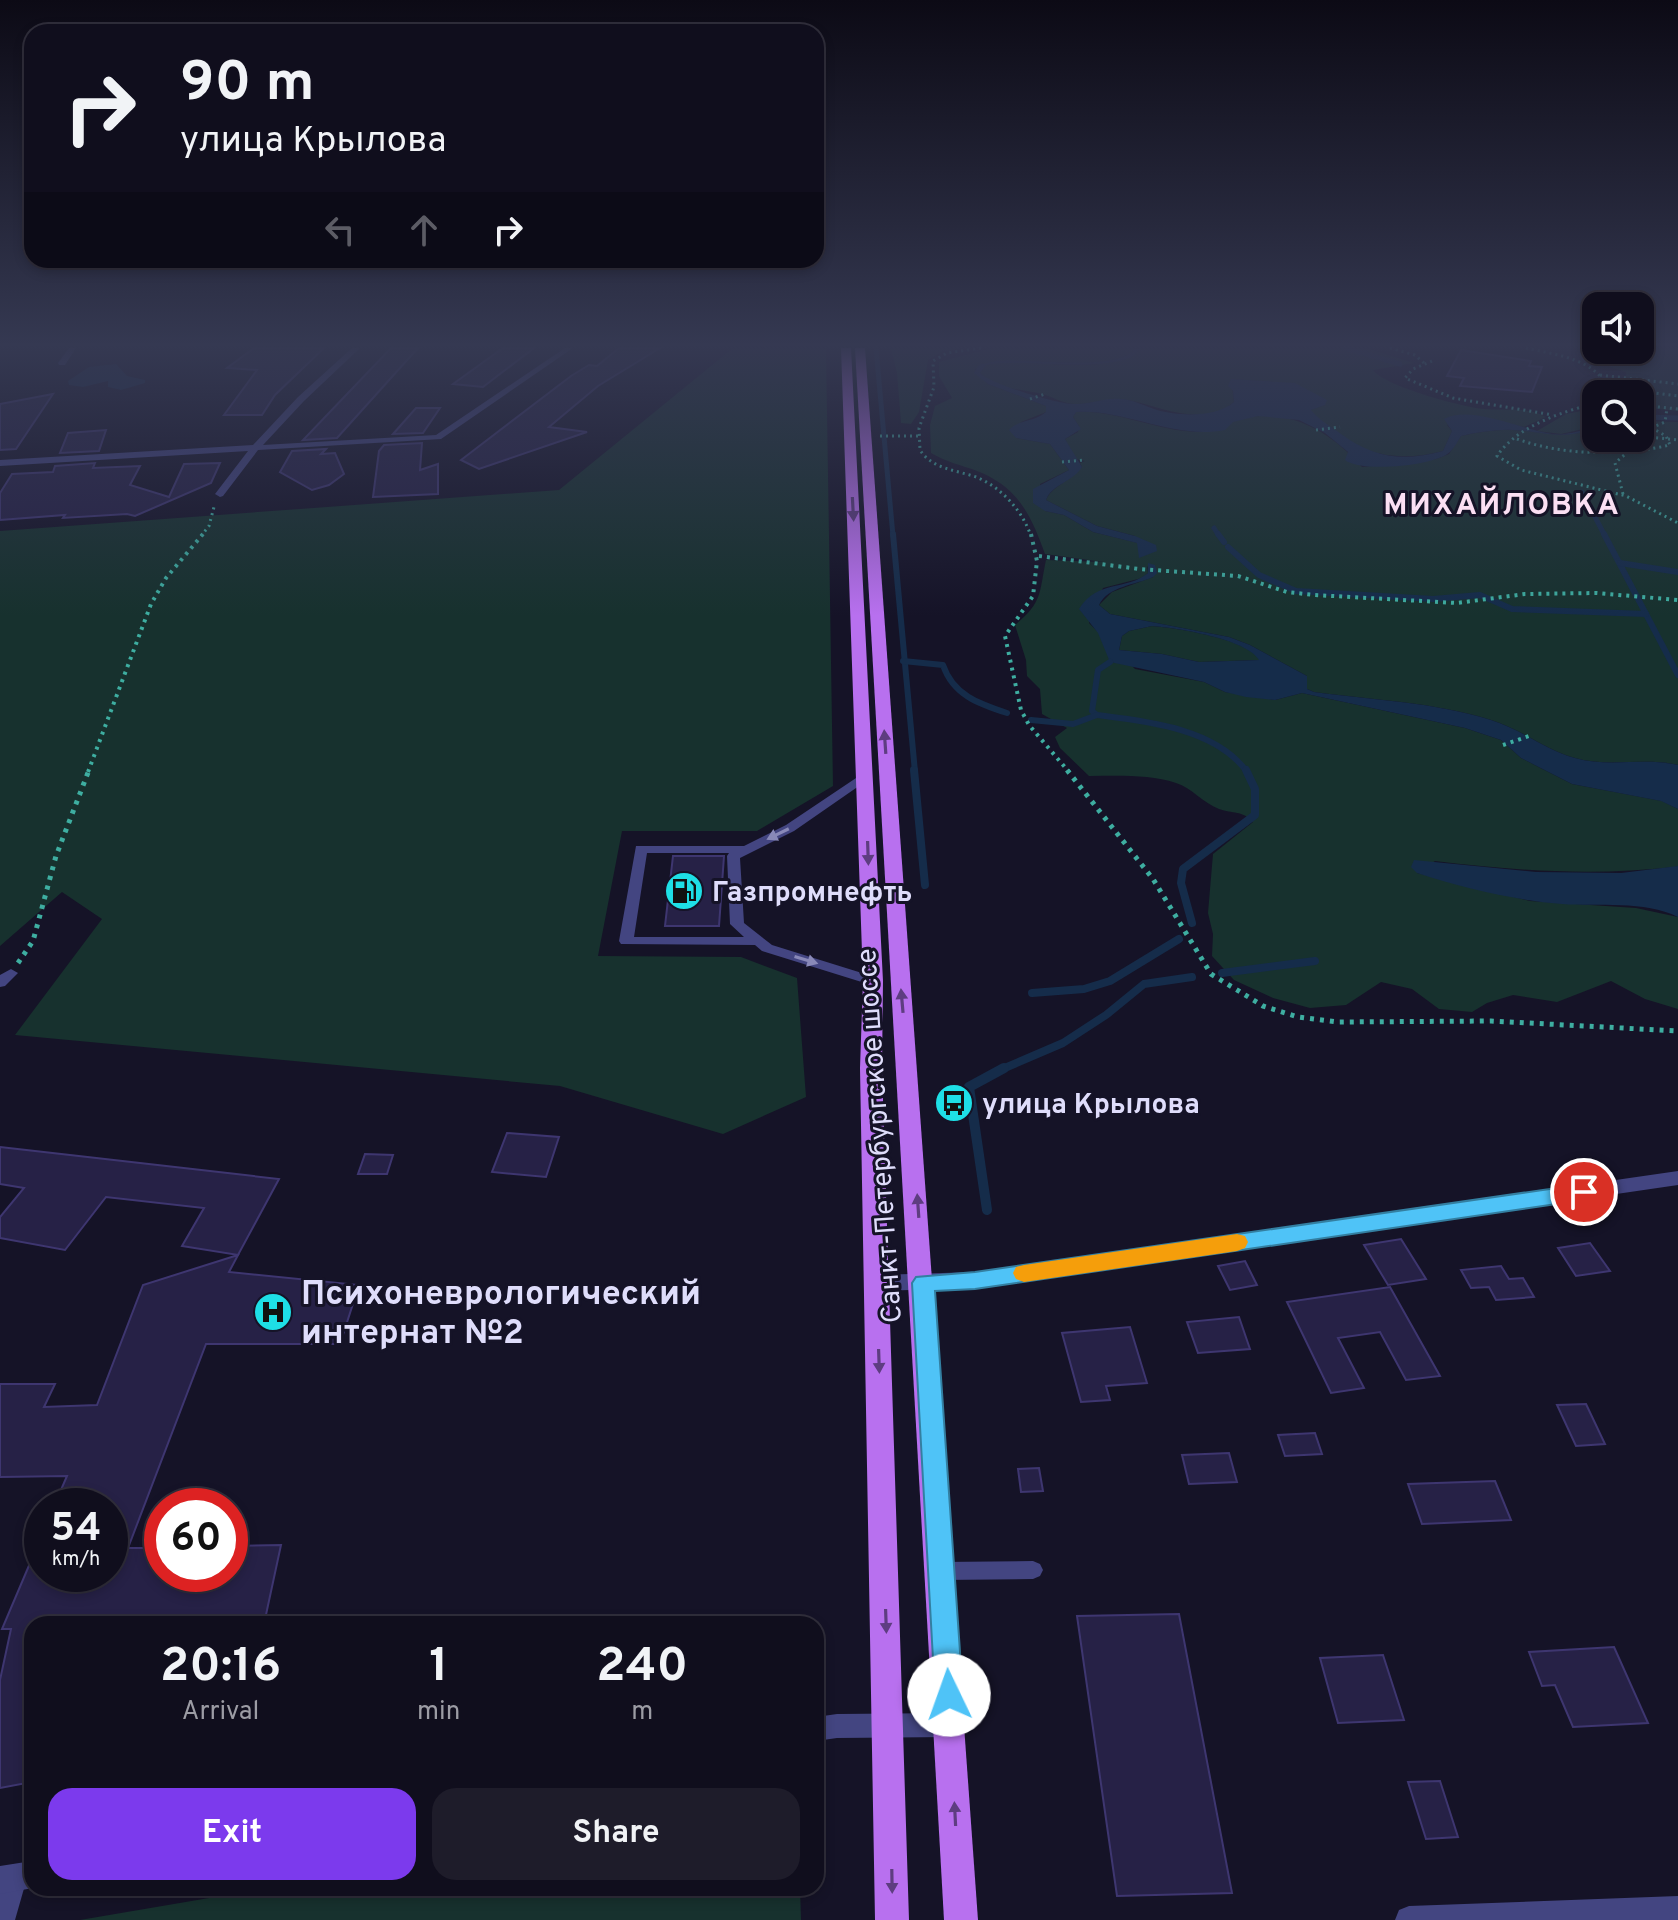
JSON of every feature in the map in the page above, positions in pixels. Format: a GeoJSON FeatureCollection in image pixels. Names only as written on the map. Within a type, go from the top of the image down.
{"type":"FeatureCollection","features":[{"type":"Feature","properties":{"kind":"main road","name":"Санкт-Петербургское шоссе"},"geometry":{"type":"LineString","coordinates":[[850,438],[873,981],[871,1068],[892,1920]]}},
{"type":"Feature","properties":{"kind":"main road","name":"Санкт-Петербургское шоссе"},"geometry":{"type":"LineString","coordinates":[[865,438],[900,982],[924,1283],[961,1920]]}},
{"type":"Feature","properties":{"kind":"street"},"geometry":{"type":"LineString","coordinates":[[877,1283],[975,1280],[1678,1178]]}},
{"type":"Feature","properties":{"kind":"street"},"geometry":{"type":"LineString","coordinates":[[824,1729],[951,1725]]}},
{"type":"Feature","properties":{"kind":"street"},"geometry":{"type":"LineString","coordinates":[[1409,1920],[1678,1910]]}},
{"type":"Feature","properties":{"kind":"lane"},"geometry":{"type":"LineString","coordinates":[[220,494],[263,438]]}},
{"type":"Feature","properties":{"kind":"lane"},"geometry":{"type":"LineString","coordinates":[[0,463],[429,438]]}},
{"type":"Feature","properties":{"kind":"lane"},"geometry":{"type":"LineString","coordinates":[[865,776],[790,828],[733,856],[737,924],[767,948],[873,981]]}},
{"type":"Feature","properties":{"kind":"lane"},"geometry":{"type":"LineString","coordinates":[[746,849],[641,849],[626,941],[758,941]]}},
{"type":"Feature","properties":{"kind":"lane"},"geometry":{"type":"LineString","coordinates":[[941,1571],[1033,1570]]}},
{"type":"Feature","properties":{"kind":"lane"},"geometry":{"type":"LineString","coordinates":[[3,1920],[16,1878]]}},
{"type":"Feature","properties":{"kind":"path"},"geometry":{"type":"LineString","coordinates":[[919,438],[922,454],[934,463],[977,478],[1013,501],[1029,529],[1039,556],[1032,600],[1010,625],[1005,636],[1021,710],[1041,742],[1113,825],[1178,916],[1211,974],[1225,985],[1262,1005],[1299,1018],[1678,1031]]}},
{"type":"Feature","properties":{"kind":"path"},"geometry":{"type":"LineString","coordinates":[[1654,438],[1678,440]]}},
{"type":"Feature","properties":{"kind":"path"},"geometry":{"type":"LineString","coordinates":[[1654,447],[1670,445],[1669,438]]}},
{"type":"Feature","properties":{"kind":"path"},"geometry":{"type":"LineString","coordinates":[[1582,450],[1539,448],[1517,439],[1499,451],[1497,456],[1502,461],[1536,474],[1646,503],[1678,523]]}},
{"type":"Feature","properties":{"kind":"path"},"geometry":{"type":"LineString","coordinates":[[1623,495],[1615,463],[1627,452]]}},
{"type":"Feature","properties":{"kind":"path"},"geometry":{"type":"LineString","coordinates":[[1062,462],[1084,460]]}},
{"type":"Feature","properties":{"kind":"path"},"geometry":{"type":"LineString","coordinates":[[5,978],[33,941],[56,856],[151,604],[166,578],[201,537],[213,515]]}},
{"type":"Feature","properties":{"kind":"path"},"geometry":{"type":"LineString","coordinates":[[1039,556],[1139,569],[1238,576],[1287,592],[1366,598],[1457,603],[1525,594],[1596,593],[1678,600]]}},
{"type":"Feature","properties":{"kind":"path"},"geometry":{"type":"LineString","coordinates":[[1503,745],[1532,735]]}},
{"type":"Feature","properties":{"kind":"green space"},"geometry":{"type":"Polygon","coordinates":[[[623,438],[827,438],[833,786],[757,831],[622,831],[598,956],[741,957],[797,978],[806,1097],[723,1134],[560,1086],[15,1035],[102,919],[62,892],[0,946],[0,531],[559,490],[623,438]]]}},
{"type":"Feature","properties":{"kind":"green space"},"geometry":{"type":"Polygon","coordinates":[[[930,438],[1016,438],[1050,444],[1069,470],[1040,484],[1045,511],[1064,515],[1093,532],[1138,543],[1135,536],[1097,526],[1046,500],[1078,472],[1082,467],[1080,463],[1085,461],[1076,459],[1065,439],[1329,438],[1362,467],[1436,459],[1449,454],[1460,438],[1582,438],[1582,452],[1654,452],[1654,438],[1678,438],[1678,765],[1588,761],[1553,750],[1502,724],[1469,714],[1426,705],[1314,692],[1307,689],[1307,676],[1250,645],[1229,637],[1110,614],[1099,605],[1112,592],[1153,577],[1147,566],[1148,573],[1142,578],[1103,588],[1089,623],[1135,669],[1204,682],[1225,692],[1275,700],[1302,693],[1465,728],[1501,740],[1521,758],[1572,784],[1662,801],[1678,809],[1678,866],[1675,867],[1555,871],[1435,861],[1417,873],[1530,901],[1636,908],[1678,917],[1678,1009],[1645,999],[1611,981],[1557,1002],[1513,995],[1487,1003],[1472,1012],[1439,1009],[1412,989],[1381,982],[1346,1005],[1310,1008],[1273,998],[1234,980],[1212,956],[1213,934],[1208,913],[1213,854],[1253,822],[1241,814],[1213,806],[1187,788],[1166,780],[1089,776],[1060,748],[1055,737],[1067,728],[1042,714],[1040,689],[1027,676],[1026,660],[1015,625],[1035,603],[1046,560],[1103,562],[1045,554],[1028,515],[1013,494],[991,478],[931,453],[930,438]]]}},
{"type":"Feature","properties":{"kind":"green space"},"geometry":{"type":"Polygon","coordinates":[[[1342,438],[1449,438],[1443,451],[1424,455],[1388,455],[1342,438]]]}},
{"type":"Feature","properties":{"kind":"green space"},"geometry":{"type":"Polygon","coordinates":[[[1152,626],[1227,641],[1242,646],[1260,660],[1199,662],[1162,654],[1119,650],[1122,636],[1129,631],[1152,626]]]}},
{"type":"Feature","properties":{"kind":"green space"},"geometry":{"type":"Polygon","coordinates":[[[220,1896],[800,1896],[801,1920],[80,1920],[220,1896]]]}},
{"type":"Feature","properties":{"kind":"water"},"geometry":{"type":"Polygon","coordinates":[[[1016,438],[1067,438],[1065,439],[1082,467],[1053,490],[1046,500],[1097,526],[1156,545],[1157,551],[1139,558],[1137,543],[1093,532],[1064,515],[1045,511],[1033,503],[1033,489],[1069,470],[1050,444],[1016,438]]]}},
{"type":"Feature","properties":{"kind":"water"},"geometry":{"type":"Polygon","coordinates":[[[1331,438],[1346,438],[1377,453],[1402,457],[1443,451],[1449,438],[1460,438],[1451,450],[1430,461],[1381,467],[1345,460],[1348,452],[1331,438]]]}},
{"type":"Feature","properties":{"kind":"water"},"geometry":{"type":"Polygon","coordinates":[[[1148,563],[1155,565],[1157,573],[1153,577],[1116,590],[1099,605],[1110,614],[1229,637],[1250,645],[1307,676],[1307,689],[1314,692],[1426,705],[1469,714],[1502,724],[1553,750],[1588,761],[1678,765],[1678,809],[1661,801],[1572,784],[1521,758],[1501,740],[1465,728],[1302,693],[1275,700],[1246,697],[1204,682],[1110,662],[1098,633],[1079,609],[1095,593],[1131,582],[1148,573],[1148,563]],[[1152,626],[1129,631],[1122,636],[1119,650],[1162,654],[1199,662],[1259,660],[1241,646],[1226,641],[1194,632],[1152,626]]]}},
{"type":"Feature","properties":{"kind":"water"},"geometry":{"type":"Polygon","coordinates":[[[1414,860],[1536,872],[1621,873],[1678,866],[1678,917],[1636,906],[1562,904],[1489,893],[1417,873],[1411,867],[1414,860]]]}},
{"type":"Feature","properties":{"kind":"building"},"geometry":{"type":"Polygon","coordinates":[[[0,438],[24,438],[16,449],[0,450],[0,438]]]}},
{"type":"Feature","properties":{"kind":"building"},"geometry":{"type":"Polygon","coordinates":[[[66,438],[103,438],[99,451],[60,453],[66,438]]]}},
{"type":"Feature","properties":{"kind":"building"},"geometry":{"type":"Polygon","coordinates":[[[305,438],[337,438],[337,438],[303,440],[305,438]]]}},
{"type":"Feature","properties":{"kind":"building"},"geometry":{"type":"Polygon","coordinates":[[[490,438],[571,438],[479,469],[461,460],[490,438]]]}},
{"type":"Feature","properties":{"kind":"building"},"geometry":{"type":"Polygon","coordinates":[[[422,443],[420,470],[438,464],[438,494],[373,497],[379,451],[384,445],[422,443]]]}},
{"type":"Feature","properties":{"kind":"building"},"geometry":{"type":"Polygon","coordinates":[[[326,449],[321,454],[335,453],[344,474],[329,485],[312,490],[280,472],[292,451],[326,449]]]}},
{"type":"Feature","properties":{"kind":"building"},"geometry":{"type":"Polygon","coordinates":[[[95,463],[93,468],[140,466],[130,485],[169,497],[184,464],[220,463],[211,483],[135,516],[63,518],[65,515],[0,520],[0,493],[12,474],[53,472],[55,466],[95,463]]]}},
{"type":"Feature","properties":{"kind":"building"},"geometry":{"type":"Polygon","coordinates":[[[673,856],[724,856],[719,926],[665,926],[673,856]]]}},
{"type":"Feature","properties":{"kind":"building"},"geometry":{"type":"Polygon","coordinates":[[[507,1133],[559,1137],[546,1177],[492,1172],[507,1133]]]}},
{"type":"Feature","properties":{"kind":"building"},"geometry":{"type":"Polygon","coordinates":[[[0,1147],[279,1179],[238,1255],[182,1246],[204,1208],[106,1197],[65,1250],[0,1238],[0,1217],[24,1188],[0,1184],[0,1147]]]}},
{"type":"Feature","properties":{"kind":"building"},"geometry":{"type":"Polygon","coordinates":[[[365,1154],[393,1155],[387,1174],[358,1174],[365,1154]]]}},
{"type":"Feature","properties":{"kind":"building"},"geometry":{"type":"Polygon","coordinates":[[[1401,1239],[1426,1279],[1388,1285],[1364,1245],[1401,1239]]]}},
{"type":"Feature","properties":{"kind":"building"},"geometry":{"type":"Polygon","coordinates":[[[1590,1243],[1610,1271],[1576,1276],[1558,1248],[1590,1243]]]}},
{"type":"Feature","properties":{"kind":"building"},"geometry":{"type":"Polygon","coordinates":[[[238,1255],[229,1272],[359,1285],[340,1344],[206,1344],[151,1488],[144,1488],[144,1506],[128,1548],[128,1488],[62,1488],[67,1476],[0,1477],[0,1384],[55,1384],[44,1407],[97,1405],[143,1285],[238,1255]]]}},
{"type":"Feature","properties":{"kind":"building"},"geometry":{"type":"Polygon","coordinates":[[[1245,1261],[1257,1285],[1230,1290],[1218,1266],[1245,1261]]]}},
{"type":"Feature","properties":{"kind":"building"},"geometry":{"type":"Polygon","coordinates":[[[1501,1266],[1509,1279],[1523,1278],[1534,1297],[1496,1300],[1489,1287],[1471,1288],[1461,1270],[1501,1266]]]}},
{"type":"Feature","properties":{"kind":"building"},"geometry":{"type":"Polygon","coordinates":[[[1390,1287],[1440,1376],[1406,1380],[1380,1332],[1338,1338],[1364,1388],[1331,1393],[1287,1302],[1390,1287]]]}},
{"type":"Feature","properties":{"kind":"building"},"geometry":{"type":"Polygon","coordinates":[[[1239,1317],[1250,1349],[1198,1353],[1187,1322],[1239,1317]]]}},
{"type":"Feature","properties":{"kind":"building"},"geometry":{"type":"Polygon","coordinates":[[[1130,1327],[1147,1383],[1106,1386],[1110,1400],[1081,1402],[1062,1333],[1130,1327]]]}},
{"type":"Feature","properties":{"kind":"building"},"geometry":{"type":"Polygon","coordinates":[[[1586,1404],[1605,1444],[1576,1446],[1557,1405],[1586,1404]]]}},
{"type":"Feature","properties":{"kind":"building"},"geometry":{"type":"Polygon","coordinates":[[[1315,1433],[1322,1454],[1285,1456],[1278,1435],[1315,1433]]]}},
{"type":"Feature","properties":{"kind":"building"},"geometry":{"type":"Polygon","coordinates":[[[1229,1453],[1237,1482],[1189,1484],[1182,1455],[1229,1453]]]}},
{"type":"Feature","properties":{"kind":"building"},"geometry":{"type":"Polygon","coordinates":[[[1039,1468],[1043,1491],[1021,1492],[1018,1469],[1039,1468]]]}},
{"type":"Feature","properties":{"kind":"building"},"geometry":{"type":"Polygon","coordinates":[[[1495,1481],[1511,1520],[1422,1524],[1408,1484],[1495,1481]]]}},
{"type":"Feature","properties":{"kind":"building"},"geometry":{"type":"Polygon","coordinates":[[[281,1545],[266,1616],[24,1616],[24,1784],[0,1788],[0,1680],[11,1629],[2,1629],[24,1577],[24,1592],[128,1592],[128,1548],[144,1548],[144,1592],[248,1592],[248,1546],[281,1545]]]}},
{"type":"Feature","properties":{"kind":"building"},"geometry":{"type":"Polygon","coordinates":[[[1179,1614],[1232,1893],[1117,1896],[1077,1616],[1179,1614]]]}},
{"type":"Feature","properties":{"kind":"building"},"geometry":{"type":"Polygon","coordinates":[[[1614,1647],[1648,1723],[1573,1727],[1555,1685],[1542,1686],[1529,1652],[1614,1647]]]}},
{"type":"Feature","properties":{"kind":"building"},"geometry":{"type":"Polygon","coordinates":[[[1383,1655],[1404,1720],[1338,1723],[1320,1658],[1383,1655]]]}},
{"type":"Feature","properties":{"kind":"building"},"geometry":{"type":"Polygon","coordinates":[[[1440,1781],[1458,1837],[1426,1839],[1408,1782],[1440,1781]]]}},
{"type":"Feature","properties":{"kind":"waterway"},"geometry":{"type":"LineString","coordinates":[[884,438],[893,536]]}},
{"type":"Feature","properties":{"kind":"waterway"},"geometry":{"type":"LineString","coordinates":[[1582,492],[1605,536]]}},
{"type":"Feature","properties":{"kind":"waterway"},"geometry":{"type":"LineString","coordinates":[[1214,528],[1219,536]]}},
{"type":"Feature","properties":{"kind":"waterway"},"geometry":{"type":"LineString","coordinates":[[893,534],[905,661]]}},
{"type":"Feature","properties":{"kind":"waterway"},"geometry":{"type":"LineString","coordinates":[[1218,534],[1224,542]]}},
{"type":"Feature","properties":{"kind":"waterway"},"geometry":{"type":"LineString","coordinates":[[1604,534],[1646,614]]}},
{"type":"Feature","properties":{"kind":"waterway"},"geometry":{"type":"LineString","coordinates":[[1228,547],[1259,575],[1296,591],[1433,599],[1480,595],[1512,609],[1646,614]]}},
{"type":"Feature","properties":{"kind":"waterway"},"geometry":{"type":"LineString","coordinates":[[1620,563],[1678,572]]}},
{"type":"Feature","properties":{"kind":"waterway"},"geometry":{"type":"LineString","coordinates":[[1646,614],[1678,675]]}},
{"type":"Feature","properties":{"kind":"waterway"},"geometry":{"type":"LineString","coordinates":[[905,661],[943,665],[960,691],[977,702],[1007,713]]}},
{"type":"Feature","properties":{"kind":"waterway"},"geometry":{"type":"LineString","coordinates":[[905,661],[915,772]]}},
{"type":"Feature","properties":{"kind":"waterway"},"geometry":{"type":"LineString","coordinates":[[1097,715],[1092,711],[1098,670],[1110,662]]}},
{"type":"Feature","properties":{"kind":"waterway"},"geometry":{"type":"LineString","coordinates":[[1031,720],[1073,724],[1097,715]]}},
{"type":"Feature","properties":{"kind":"waterway"},"geometry":{"type":"LineString","coordinates":[[1097,715],[1157,724],[1199,736],[1234,757],[1247,772]]}},
{"type":"Feature","properties":{"kind":"waterway"},"geometry":{"type":"LineString","coordinates":[[914,770],[925,885]]}},
{"type":"Feature","properties":{"kind":"waterway"},"geometry":{"type":"LineString","coordinates":[[1192,923],[1181,883],[1183,869],[1255,815],[1255,789],[1247,772]]}},
{"type":"Feature","properties":{"kind":"waterway"},"geometry":{"type":"LineString","coordinates":[[1032,993],[1084,989],[1110,981],[1179,939]]}},
{"type":"Feature","properties":{"kind":"waterway"},"geometry":{"type":"LineString","coordinates":[[1222,973],[1315,961]]}},
{"type":"Feature","properties":{"kind":"waterway"},"geometry":{"type":"LineString","coordinates":[[1002,1069],[1063,1043],[1106,1015],[1144,984],[1192,977]]}},
{"type":"Feature","properties":{"kind":"waterway"},"geometry":{"type":"LineString","coordinates":[[987,1210],[969,1087],[1002,1069]]}},
{"type":"Feature","properties":{"kind":"slow traffic"},"geometry":{"type":"LineString","coordinates":[[1024,1273],[1237,1242]]}},
{"type":"Feature","properties":{"kind":"place","name":"Газпромнефть"},"geometry":{"type":"Point","coordinates":[684,891]}},
{"type":"Feature","properties":{"kind":"place","name":"улица Крылова"},"geometry":{"type":"Point","coordinates":[954,1103]}},
{"type":"Feature","properties":{"kind":"place","name":"Психоневрологический интернат №2"},"geometry":{"type":"Point","coordinates":[273,1312]}},
{"type":"Feature","properties":{"kind":"district","name":"МИХАЙЛОВКА"},"geometry":{"type":"Point","coordinates":[1502,504]}},
{"type":"Feature","properties":{"kind":"route"},"geometry":{"type":"LineString","coordinates":[[949,1695],[924,1283],[975,1280],[1584,1192]]}}]}
